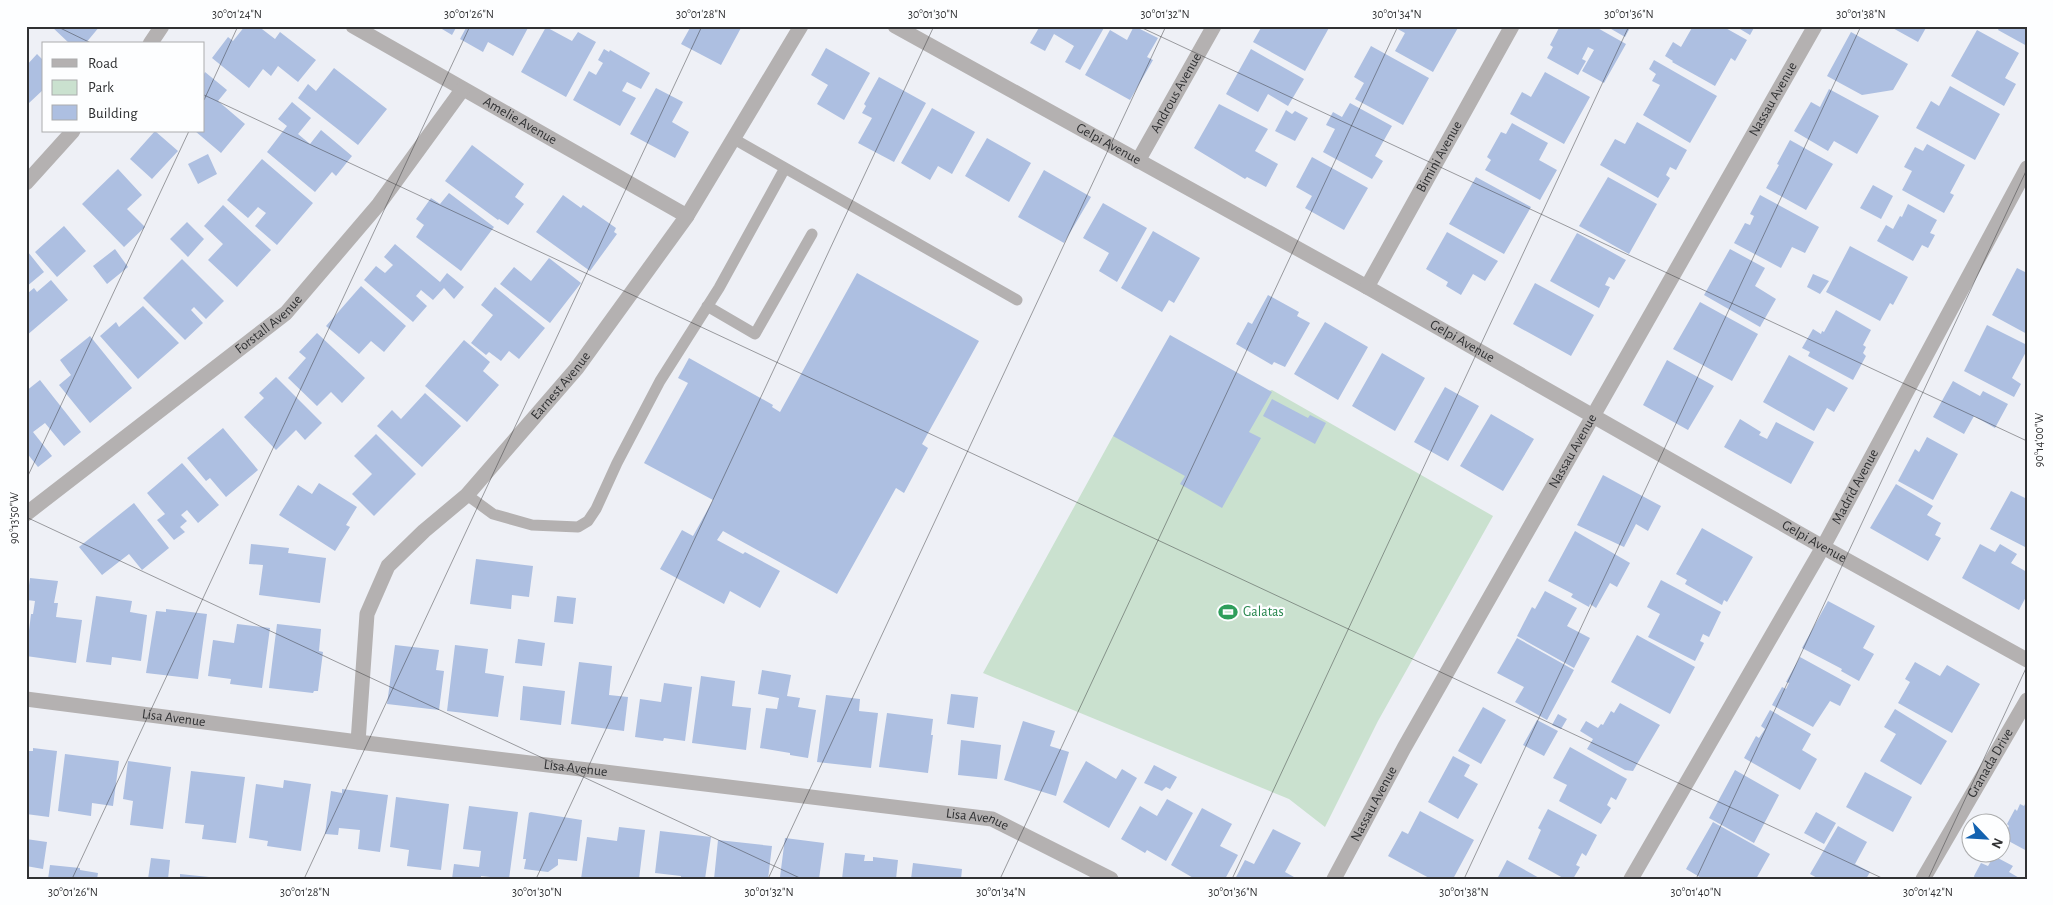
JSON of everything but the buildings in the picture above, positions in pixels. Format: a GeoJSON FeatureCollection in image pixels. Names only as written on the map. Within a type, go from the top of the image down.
{"type":"FeatureCollection","features":[{"type":"Feature","properties":{"kind":"street"},"geometry":{"type":"LineString","coordinates":[[151,42],[162,26]]}},
{"type":"Feature","properties":{"kind":"street","name":"Amelie Avenue"},"geometry":{"type":"LineString","coordinates":[[353,26],[462,90],[687,216]]}},
{"type":"Feature","properties":{"kind":"street","name":"Earnest Avenue"},"geometry":{"type":"LineString","coordinates":[[358,742],[367,614],[388,566],[424,531],[467,495],[577,368],[687,216],[801,26]]}},
{"type":"Feature","properties":{"kind":"street","name":"Gelpi Avenue"},"geometry":{"type":"LineString","coordinates":[[895,26],[1367,287],[1823,547],[2027,660]]}},
{"type":"Feature","properties":{"kind":"street","name":"Androus Avenue"},"geometry":{"type":"LineString","coordinates":[[1138,161],[1214,26]]}},
{"type":"Feature","properties":{"kind":"street","name":"Bimini Avenue"},"geometry":{"type":"LineString","coordinates":[[1367,287],[1512,26]]}},
{"type":"Feature","properties":{"kind":"street","name":"Nassau Avenue"},"geometry":{"type":"LineString","coordinates":[[1334,879],[1404,748],[1815,26]]}},
{"type":"Feature","properties":{"kind":"street","name":"Forstall Avenue"},"geometry":{"type":"LineString","coordinates":[[26,514],[286,313],[379,204],[462,90]]}},
{"type":"Feature","properties":{"kind":"street"},"geometry":{"type":"LineString","coordinates":[[26,183],[72,132]]}},
{"type":"Feature","properties":{"kind":"street","name":"Madrid Avenue"},"geometry":{"type":"LineString","coordinates":[[1631,879],[1823,547],[2027,168]]}},
{"type":"Feature","properties":{"kind":"street","name":"Lisa Avenue"},"geometry":{"type":"LineString","coordinates":[[26,699],[358,742],[992,819],[1111,879]]}},
{"type":"Feature","properties":{"kind":"street","name":"Granada Drive"},"geometry":{"type":"LineString","coordinates":[[1923,879],[2027,700]]}},
{"type":"Feature","properties":{"kind":"lane"},"geometry":{"type":"LineString","coordinates":[[734,139],[1017,300]]}},
{"type":"Feature","properties":{"kind":"lane"},"geometry":{"type":"LineString","coordinates":[[467,495],[493,514],[532,525],[578,527],[588,521],[596,509],[617,463],[660,381],[707,306],[785,168]]}},
{"type":"Feature","properties":{"kind":"lane"},"geometry":{"type":"LineString","coordinates":[[707,306],[755,334],[812,234]]}},
{"type":"Feature","properties":{"kind":"green space","name":"Galatas"},"geometry":{"type":"Polygon","coordinates":[[[1272,390],[1493,516],[1378,721],[1325,827],[1289,799],[983,673],[1113,436],[1272,390]]]}},
{"type":"Feature","properties":{"kind":"place","name":"Galatas"},"geometry":{"type":"Point","coordinates":[1228,612]}}]}
